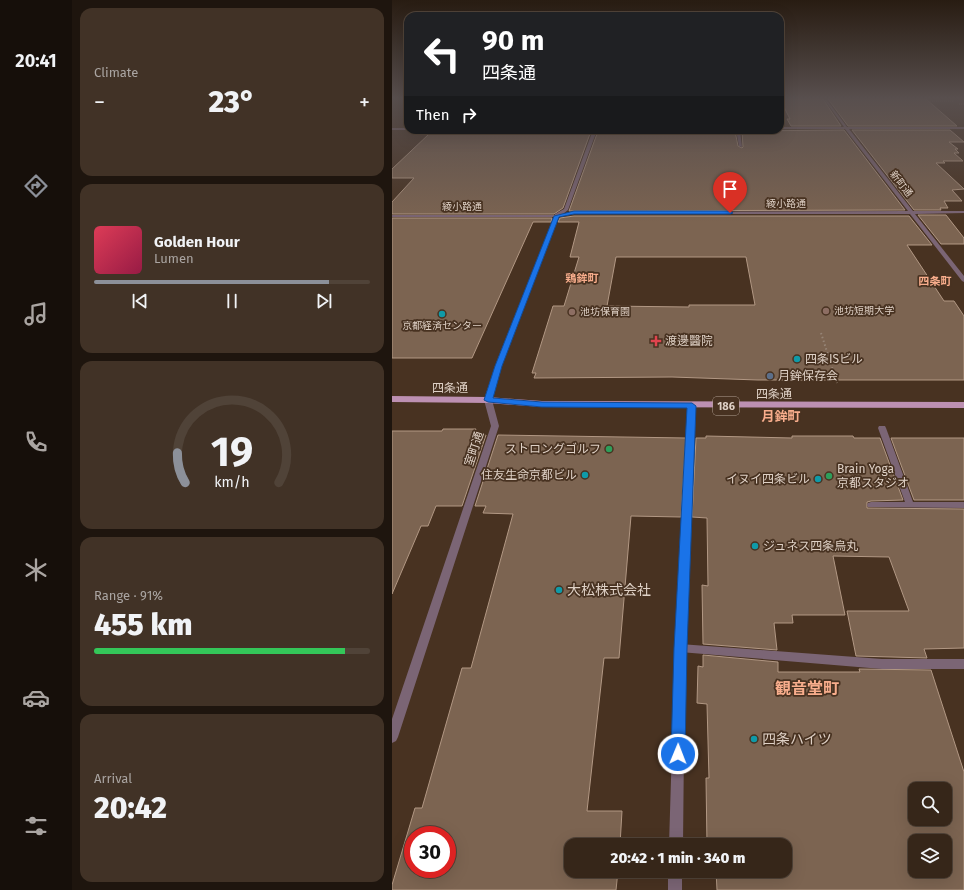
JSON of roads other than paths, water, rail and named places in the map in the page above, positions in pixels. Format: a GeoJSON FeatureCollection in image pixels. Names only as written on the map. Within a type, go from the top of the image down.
{"type":"FeatureCollection","features":[{"type":"Feature","properties":{"kind":"main road","name":"四条通"},"geometry":{"type":"LineString","coordinates":[[392,399],[488,400],[542,404],[692,406],[964,405]]}},
{"type":"Feature","properties":{"kind":"street"},"geometry":{"type":"LineString","coordinates":[[488,400],[498,366],[557,216],[566,210],[591,141]]}},
{"type":"Feature","properties":{"kind":"street"},"geometry":{"type":"LineString","coordinates":[[740,141],[741,146]]}},
{"type":"Feature","properties":{"kind":"street","name":"新町通"},"geometry":{"type":"LineString","coordinates":[[856,141],[964,280]]}},
{"type":"Feature","properties":{"kind":"street","name":"綾小路通"},"geometry":{"type":"LineString","coordinates":[[392,216],[557,216],[574,213],[964,212]]}},
{"type":"Feature","properties":{"kind":"street","name":"室町通"},"geometry":{"type":"LineString","coordinates":[[392,737],[495,426],[488,400]]}},
{"type":"Feature","properties":{"kind":"street"},"geometry":{"type":"LineString","coordinates":[[676,838],[680,648],[692,406]]}},
{"type":"Feature","properties":{"kind":"street"},"geometry":{"type":"LineString","coordinates":[[882,428],[910,505]]}},
{"type":"Feature","properties":{"kind":"street"},"geometry":{"type":"LineString","coordinates":[[871,505],[964,505]]}},
{"type":"Feature","properties":{"kind":"street"},"geometry":{"type":"LineString","coordinates":[[680,648],[882,664],[964,664]]}},
{"type":"Feature","properties":{"kind":"street"},"geometry":{"type":"LineString","coordinates":[[675,878],[675,890]]}},
{"type":"Feature","properties":{"kind":"place","name":"池坊短期大学"},"geometry":{"type":"Point","coordinates":[826,311]}},
{"type":"Feature","properties":{"kind":"place","name":"池坊保育園"},"geometry":{"type":"Point","coordinates":[572,312]}},
{"type":"Feature","properties":{"kind":"place","name":"京都経済センター"},"geometry":{"type":"Point","coordinates":[442,314]}},
{"type":"Feature","properties":{"kind":"place","name":"渡邊醫院"},"geometry":{"type":"Point","coordinates":[656,341]}},
{"type":"Feature","properties":{"kind":"place","name":"四条ISビル"},"geometry":{"type":"Point","coordinates":[797,359]}},
{"type":"Feature","properties":{"kind":"place","name":"月鉾保存会"},"geometry":{"type":"Point","coordinates":[770,376]}},
{"type":"Feature","properties":{"kind":"place","name":"ストロングゴルフ"},"geometry":{"type":"Point","coordinates":[609,449]}},
{"type":"Feature","properties":{"kind":"place","name":"住友生命京都ビル"},"geometry":{"type":"Point","coordinates":[585,475]}},
{"type":"Feature","properties":{"kind":"place","name":"Brain Yoga 京都スタジオ"},"geometry":{"type":"Point","coordinates":[829,476]}},
{"type":"Feature","properties":{"kind":"place","name":"イヌイ四条ビル"},"geometry":{"type":"Point","coordinates":[818,479]}},
{"type":"Feature","properties":{"kind":"place","name":"ジュネス四条烏丸"},"geometry":{"type":"Point","coordinates":[755,546]}},
{"type":"Feature","properties":{"kind":"place","name":"大松株式会社"},"geometry":{"type":"Point","coordinates":[559,590]}},
{"type":"Feature","properties":{"kind":"place","name":"四条ハイツ"},"geometry":{"type":"Point","coordinates":[754,739]}},
{"type":"Feature","properties":{"kind":"district","name":"鶏鉾町"},"geometry":{"type":"Point","coordinates":[582,278]}},
{"type":"Feature","properties":{"kind":"district","name":"四条町"},"geometry":{"type":"Point","coordinates":[935,281]}},
{"type":"Feature","properties":{"kind":"district","name":"月鉾町"},"geometry":{"type":"Point","coordinates":[781,416]}},
{"type":"Feature","properties":{"kind":"district","name":"観音堂町"},"geometry":{"type":"Point","coordinates":[807,688]}}]}
